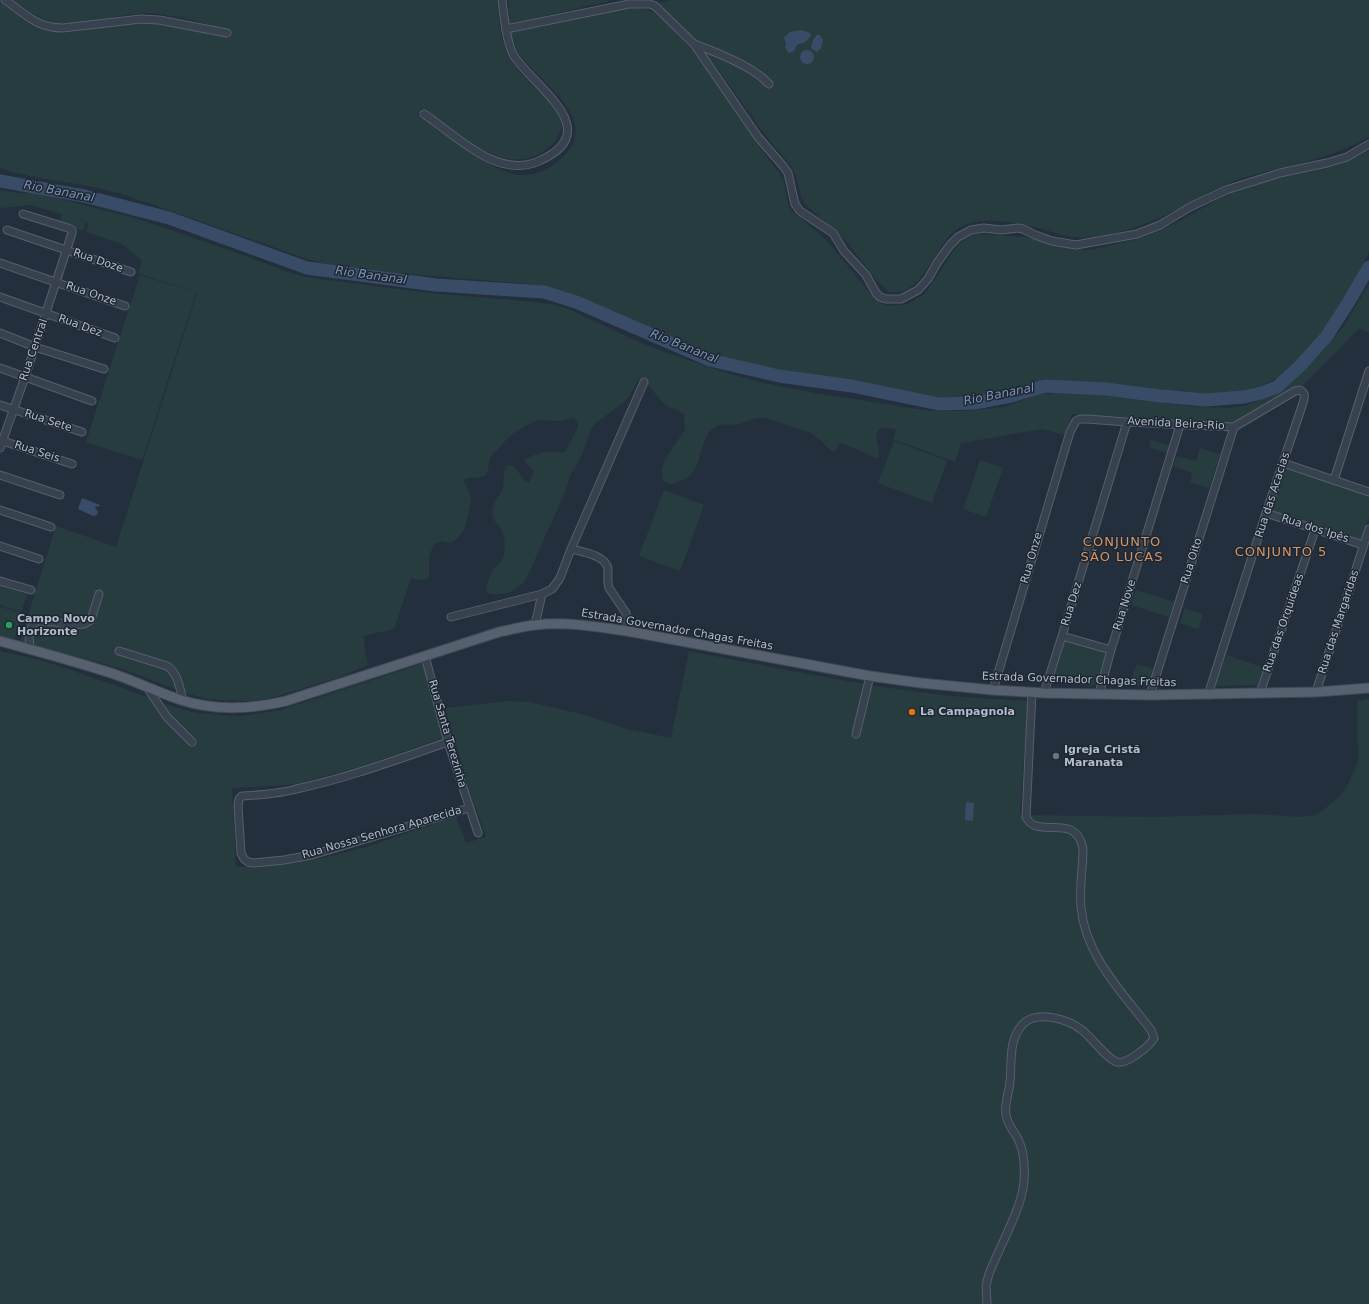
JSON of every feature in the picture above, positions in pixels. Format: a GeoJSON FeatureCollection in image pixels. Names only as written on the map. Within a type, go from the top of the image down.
{"type":"FeatureCollection","features":[{"type":"Feature","properties":{"kind":"main road","name":"Estrada Governador Chagas Freitas"},"geometry":{"type":"LineString","coordinates":[[0,641],[96,668],[183,701],[219,707],[239,708],[269,705],[286,701],[499,632],[535,625],[573,624],[627,631],[870,676],[993,690],[1044,693],[1208,695],[1316,692],[1369,688]]}},
{"type":"Feature","properties":{"kind":"street"},"geometry":{"type":"LineString","coordinates":[[6,0],[43,26],[52,28],[147,19],[174,22],[227,33]]}},
{"type":"Feature","properties":{"kind":"street"},"geometry":{"type":"LineString","coordinates":[[424,114],[444,128],[465,146],[486,157],[503,163],[524,165],[533,163],[546,157],[560,147],[567,137],[568,131],[565,118],[552,98],[514,56],[506,29],[502,0]]}},
{"type":"Feature","properties":{"kind":"street"},"geometry":{"type":"LineString","coordinates":[[506,29],[629,4],[653,2],[694,44],[758,137],[788,173],[795,204],[800,211],[833,233],[844,251],[866,275],[876,293],[880,297],[886,299],[901,299],[918,290],[928,279],[950,244],[958,236],[971,230],[984,228],[1001,230],[1018,228],[1052,241],[1076,245],[1137,234],[1160,225],[1190,207],[1226,190],[1280,173],[1347,157],[1369,144]]}},
{"type":"Feature","properties":{"kind":"street"},"geometry":{"type":"LineString","coordinates":[[694,44],[724,56],[760,75],[769,84]]}},
{"type":"Feature","properties":{"kind":"street","name":"Rua Central"},"geometry":{"type":"LineString","coordinates":[[1,443],[57,282],[72,232],[72,230],[22,214]]}},
{"type":"Feature","properties":{"kind":"street","name":"Rua Doze"},"geometry":{"type":"LineString","coordinates":[[7,230],[67,248],[131,272]]}},
{"type":"Feature","properties":{"kind":"street","name":"Rua Onze"},"geometry":{"type":"LineString","coordinates":[[0,263],[125,306]]}},
{"type":"Feature","properties":{"kind":"street","name":"Rua Dez"},"geometry":{"type":"LineString","coordinates":[[0,297],[115,338]]}},
{"type":"Feature","properties":{"kind":"street"},"geometry":{"type":"LineString","coordinates":[[0,333],[35,347],[104,369]]}},
{"type":"Feature","properties":{"kind":"street"},"geometry":{"type":"LineString","coordinates":[[0,368],[92,401]]}},
{"type":"Feature","properties":{"kind":"street"},"geometry":{"type":"LineString","coordinates":[[1334,480],[1369,371]]}},
{"type":"Feature","properties":{"kind":"street"},"geometry":{"type":"LineString","coordinates":[[451,616],[542,594],[552,589],[560,578],[571,549],[644,382]]}},
{"type":"Feature","properties":{"kind":"street","name":"Avenida Beira-Rio"},"geometry":{"type":"LineString","coordinates":[[1072,426],[1080,419],[1087,419],[1234,427],[1297,390]]}},
{"type":"Feature","properties":{"kind":"street","name":"Rua das Acacias"},"geometry":{"type":"LineString","coordinates":[[1208,695],[1266,513],[1305,398],[1302,392],[1297,390]]}},
{"type":"Feature","properties":{"kind":"street","name":"Rua Sete"},"geometry":{"type":"LineString","coordinates":[[0,405],[82,432]]}},
{"type":"Feature","properties":{"kind":"street","name":"Rua Dez"},"geometry":{"type":"LineString","coordinates":[[1044,693],[1127,422]]}},
{"type":"Feature","properties":{"kind":"street","name":"Rua Nove"},"geometry":{"type":"LineString","coordinates":[[1099,694],[1180,425]]}},
{"type":"Feature","properties":{"kind":"street","name":"Rua Onze"},"geometry":{"type":"LineString","coordinates":[[993,690],[1072,426]]}},
{"type":"Feature","properties":{"kind":"street","name":"Rua Oito"},"geometry":{"type":"LineString","coordinates":[[1150,695],[1234,427]]}},
{"type":"Feature","properties":{"kind":"street","name":"Rua Seis"},"geometry":{"type":"LineString","coordinates":[[1,443],[72,464]]}},
{"type":"Feature","properties":{"kind":"street"},"geometry":{"type":"LineString","coordinates":[[1283,463],[1369,492]]}},
{"type":"Feature","properties":{"kind":"street"},"geometry":{"type":"LineString","coordinates":[[0,475],[60,495]]}},
{"type":"Feature","properties":{"kind":"street"},"geometry":{"type":"LineString","coordinates":[[0,510],[50,527]]}},
{"type":"Feature","properties":{"kind":"street","name":"Rua dos Ipês"},"geometry":{"type":"LineString","coordinates":[[1266,513],[1363,545]]}},
{"type":"Feature","properties":{"kind":"street","name":"Rua das Margaridas"},"geometry":{"type":"LineString","coordinates":[[1316,692],[1369,528]]}},
{"type":"Feature","properties":{"kind":"street","name":"Rua das Orquídeas"},"geometry":{"type":"LineString","coordinates":[[1260,693],[1315,530]]}},
{"type":"Feature","properties":{"kind":"street"},"geometry":{"type":"LineString","coordinates":[[0,546],[39,559]]}},
{"type":"Feature","properties":{"kind":"street"},"geometry":{"type":"LineString","coordinates":[[571,549],[600,558],[605,562],[608,569],[609,588],[626,613],[627,631]]}},
{"type":"Feature","properties":{"kind":"street"},"geometry":{"type":"LineString","coordinates":[[0,581],[31,590]]}},
{"type":"Feature","properties":{"kind":"street"},"geometry":{"type":"LineString","coordinates":[[31,650],[28,639],[30,628],[36,621],[72,625],[84,624],[90,620],[99,594]]}},
{"type":"Feature","properties":{"kind":"street"},"geometry":{"type":"LineString","coordinates":[[535,625],[542,594]]}},
{"type":"Feature","properties":{"kind":"street"},"geometry":{"type":"LineString","coordinates":[[1062,636],[1111,650]]}},
{"type":"Feature","properties":{"kind":"street"},"geometry":{"type":"LineString","coordinates":[[119,651],[167,666],[172,669],[183,701]]}},
{"type":"Feature","properties":{"kind":"street","name":"Rua Santa Terezinha"},"geometry":{"type":"LineString","coordinates":[[425,656],[448,742],[478,833]]}},
{"type":"Feature","properties":{"kind":"street"},"geometry":{"type":"LineString","coordinates":[[856,734],[870,676]]}},
{"type":"Feature","properties":{"kind":"street"},"geometry":{"type":"LineString","coordinates":[[146,686],[167,717],[192,742]]}},
{"type":"Feature","properties":{"kind":"street"},"geometry":{"type":"LineString","coordinates":[[987,1304],[986,1285],[989,1274],[1017,1207],[1024,1180],[1022,1150],[1019,1141],[1005,1115],[1010,1082],[1010,1056],[1013,1042],[1017,1033],[1024,1024],[1030,1020],[1044,1016],[1052,1017],[1077,1026],[1107,1056],[1121,1063],[1152,1043],[1154,1038],[1151,1030],[1105,969],[1091,946],[1083,921],[1081,909],[1080,899],[1083,849],[1082,842],[1078,834],[1073,830],[1066,828],[1037,826],[1031,823],[1026,817],[1032,692]]}},
{"type":"Feature","properties":{"kind":"street","name":"Rua Nossa Senhora Aparecida"},"geometry":{"type":"LineString","coordinates":[[448,742],[349,775],[295,790],[242,796],[239,800],[238,806],[240,853],[248,862],[254,863],[312,855],[469,808]]}},
{"type":"Feature","properties":{"kind":"green space"},"geometry":{"type":"Polygon","coordinates":[[[14,0],[497,0],[501,32],[508,55],[528,81],[557,111],[561,119],[562,127],[557,137],[550,146],[534,156],[518,159],[501,157],[466,141],[422,108],[418,114],[475,156],[500,169],[519,175],[530,175],[546,169],[556,163],[570,149],[576,134],[574,120],[567,107],[557,94],[521,56],[517,50],[511,32],[632,8],[652,11],[660,16],[699,57],[779,173],[784,183],[788,204],[792,211],[824,238],[873,297],[889,306],[908,304],[924,294],[955,248],[970,236],[979,234],[1025,237],[1080,249],[1090,250],[1100,248],[1138,239],[1159,231],[1224,196],[1269,180],[1325,169],[1369,151],[1369,252],[1346,298],[1312,345],[1289,370],[1263,385],[1248,390],[1228,394],[1200,396],[1113,384],[1050,380],[1008,391],[946,400],[918,397],[875,386],[779,370],[716,356],[567,292],[531,284],[383,272],[327,264],[307,259],[115,192],[40,178],[0,168],[0,3],[37,26],[63,33],[138,23],[159,23],[180,26],[230,38],[231,32],[190,20],[168,15],[148,13],[82,23],[56,23],[41,18],[14,0]]]}},
{"type":"Feature","properties":{"kind":"green space"},"geometry":{"type":"Polygon","coordinates":[[[508,0],[613,0],[510,24],[508,0]]]}},
{"type":"Feature","properties":{"kind":"green space"},"geometry":{"type":"Polygon","coordinates":[[[672,0],[1369,0],[1369,137],[1341,150],[1306,162],[1229,183],[1159,218],[1109,234],[1079,238],[1012,223],[985,221],[967,224],[956,230],[947,239],[922,275],[913,285],[902,291],[889,292],[878,282],[846,241],[805,204],[791,166],[762,131],[718,69],[658,3],[672,0]]]}},
{"type":"Feature","properties":{"kind":"green space"},"geometry":{"type":"Polygon","coordinates":[[[0,190],[17,193],[34,193],[138,219],[305,277],[429,293],[554,305],[571,310],[661,351],[733,375],[814,393],[930,411],[964,411],[1004,407],[1039,394],[1060,393],[1083,393],[1195,407],[1230,408],[1248,405],[1266,397],[1291,380],[1314,360],[1344,326],[1369,284],[1369,332],[1358,329],[1302,386],[1236,423],[1072,414],[1065,435],[1042,429],[961,443],[955,462],[893,439],[896,430],[883,428],[877,433],[879,452],[878,459],[842,443],[839,444],[836,451],[832,452],[811,433],[766,418],[759,418],[739,424],[721,425],[710,431],[705,439],[697,465],[692,474],[683,480],[670,484],[663,481],[662,468],[685,429],[685,415],[680,411],[665,405],[645,382],[639,379],[630,395],[624,402],[597,422],[591,429],[582,455],[570,476],[565,492],[530,571],[520,586],[507,593],[497,594],[488,593],[486,589],[491,573],[494,568],[501,563],[505,551],[505,540],[503,534],[500,527],[494,520],[492,513],[494,505],[503,488],[505,469],[509,465],[514,466],[524,480],[529,482],[534,471],[525,463],[525,460],[531,456],[542,453],[561,453],[566,451],[578,427],[577,421],[573,418],[559,421],[537,420],[512,434],[492,455],[487,474],[482,477],[463,480],[469,491],[471,501],[465,528],[458,538],[451,543],[441,541],[434,544],[429,556],[429,577],[421,580],[411,578],[394,629],[363,636],[368,665],[342,676],[272,698],[253,701],[217,700],[203,698],[180,691],[123,669],[20,641],[56,526],[116,547],[197,293],[138,273],[142,261],[122,244],[86,232],[88,223],[66,215],[86,223],[83,231],[59,223],[62,214],[30,205],[0,208],[0,190]]]}},
{"type":"Feature","properties":{"kind":"green space"},"geometry":{"type":"Polygon","coordinates":[[[140,275],[196,293],[142,460],[86,442],[140,275]]]}},
{"type":"Feature","properties":{"kind":"green space"},"geometry":{"type":"Polygon","coordinates":[[[1151,440],[1170,446],[1167,453],[1149,447],[1151,440]]]}},
{"type":"Feature","properties":{"kind":"green space"},"geometry":{"type":"Polygon","coordinates":[[[894,441],[947,461],[932,503],[878,483],[894,441]]]}},
{"type":"Feature","properties":{"kind":"green space"},"geometry":{"type":"Polygon","coordinates":[[[1200,448],[1220,454],[1209,488],[1190,482],[1192,473],[1173,466],[1177,456],[1196,461],[1200,448]]]}},
{"type":"Feature","properties":{"kind":"green space"},"geometry":{"type":"Polygon","coordinates":[[[980,460],[1003,468],[986,517],[963,509],[980,460]]]}},
{"type":"Feature","properties":{"kind":"green space"},"geometry":{"type":"Polygon","coordinates":[[[1286,469],[1369,495],[1369,517],[1361,541],[1341,536],[1270,512],[1286,469]]]}},
{"type":"Feature","properties":{"kind":"green space"},"geometry":{"type":"Polygon","coordinates":[[[664,490],[704,505],[680,571],[639,556],[664,490]]]}},
{"type":"Feature","properties":{"kind":"green space"},"geometry":{"type":"Polygon","coordinates":[[[0,586],[27,594],[21,612],[0,605],[0,586]]]}},
{"type":"Feature","properties":{"kind":"green space"},"geometry":{"type":"Polygon","coordinates":[[[1136,590],[1174,602],[1169,617],[1131,605],[1136,590]]]}},
{"type":"Feature","properties":{"kind":"green space","name":"Campo Novo Horizonte"},"geometry":{"type":"Polygon","coordinates":[[[0,607],[22,613],[14,641],[0,637],[0,607]]]}},
{"type":"Feature","properties":{"kind":"green space"},"geometry":{"type":"Polygon","coordinates":[[[1185,608],[1203,614],[1198,629],[1180,623],[1185,608]]]}},
{"type":"Feature","properties":{"kind":"green space"},"geometry":{"type":"Polygon","coordinates":[[[1065,639],[1107,651],[1097,684],[1091,686],[1052,682],[1065,639]]]}},
{"type":"Feature","properties":{"kind":"green space"},"geometry":{"type":"Polygon","coordinates":[[[0,651],[44,661],[174,707],[196,713],[238,716],[281,710],[424,663],[443,738],[366,765],[304,782],[287,785],[232,788],[236,867],[280,865],[344,853],[456,817],[466,843],[486,837],[469,789],[445,708],[509,701],[530,702],[581,714],[627,729],[671,738],[689,651],[812,675],[903,690],[934,694],[1028,701],[1020,815],[1154,817],[1253,814],[1301,817],[1315,815],[1339,797],[1346,788],[1357,765],[1357,701],[1369,699],[1369,1304],[0,1304],[0,651]]]}},
{"type":"Feature","properties":{"kind":"green space"},"geometry":{"type":"Polygon","coordinates":[[[1227,655],[1264,668],[1257,685],[1215,686],[1227,655]]]}},
{"type":"Feature","properties":{"kind":"green space"},"geometry":{"type":"Polygon","coordinates":[[[1137,664],[1155,669],[1150,683],[1145,687],[1130,684],[1137,664]]]}},
{"type":"Feature","properties":{"kind":"water"},"geometry":{"type":"Polygon","coordinates":[[[801,30],[810,33],[811,35],[808,40],[797,45],[793,52],[789,53],[785,48],[786,44],[784,37],[790,32],[801,30]]]}},
{"type":"Feature","properties":{"kind":"water"},"geometry":{"type":"Polygon","coordinates":[[[817,35],[820,35],[823,40],[821,48],[817,52],[811,48],[813,40],[817,35]]]}},
{"type":"Feature","properties":{"kind":"water"},"geometry":{"type":"Polygon","coordinates":[[[804,50],[810,50],[814,54],[814,60],[810,64],[804,64],[800,60],[800,54],[804,50]]]}},
{"type":"Feature","properties":{"kind":"water"},"geometry":{"type":"Polygon","coordinates":[[[82,498],[100,505],[99,507],[95,507],[98,512],[97,515],[93,516],[78,509],[82,498]]]}},
{"type":"Feature","properties":{"kind":"water"},"geometry":{"type":"Polygon","coordinates":[[[966,802],[974,803],[973,821],[965,820],[966,802]]]}},
{"type":"Feature","properties":{"kind":"waterway","name":"Rio Bananal"},"geometry":{"type":"LineString","coordinates":[[0,181],[84,196],[169,218],[307,268],[436,285],[544,292],[576,302],[710,360],[779,376],[852,386],[939,404],[975,403],[1011,396],[1045,386],[1106,389],[1205,400],[1244,397],[1261,393],[1277,387],[1299,367],[1326,337],[1369,267]]}},
{"type":"Feature","properties":{"kind":"place","name":"Campo Novo Horizonte"},"geometry":{"type":"Point","coordinates":[9,625]}},
{"type":"Feature","properties":{"kind":"place","name":"La Campagnola"},"geometry":{"type":"Point","coordinates":[912,712]}},
{"type":"Feature","properties":{"kind":"place","name":"Igreja Cristã Maranata"},"geometry":{"type":"Point","coordinates":[1056,756]}},
{"type":"Feature","properties":{"kind":"district","name":"CONJUNTO SÃO LUCAS"},"geometry":{"type":"Point","coordinates":[1122,550]}},
{"type":"Feature","properties":{"kind":"district","name":"CONJUNTO 5"},"geometry":{"type":"Point","coordinates":[1281,553]}}]}
